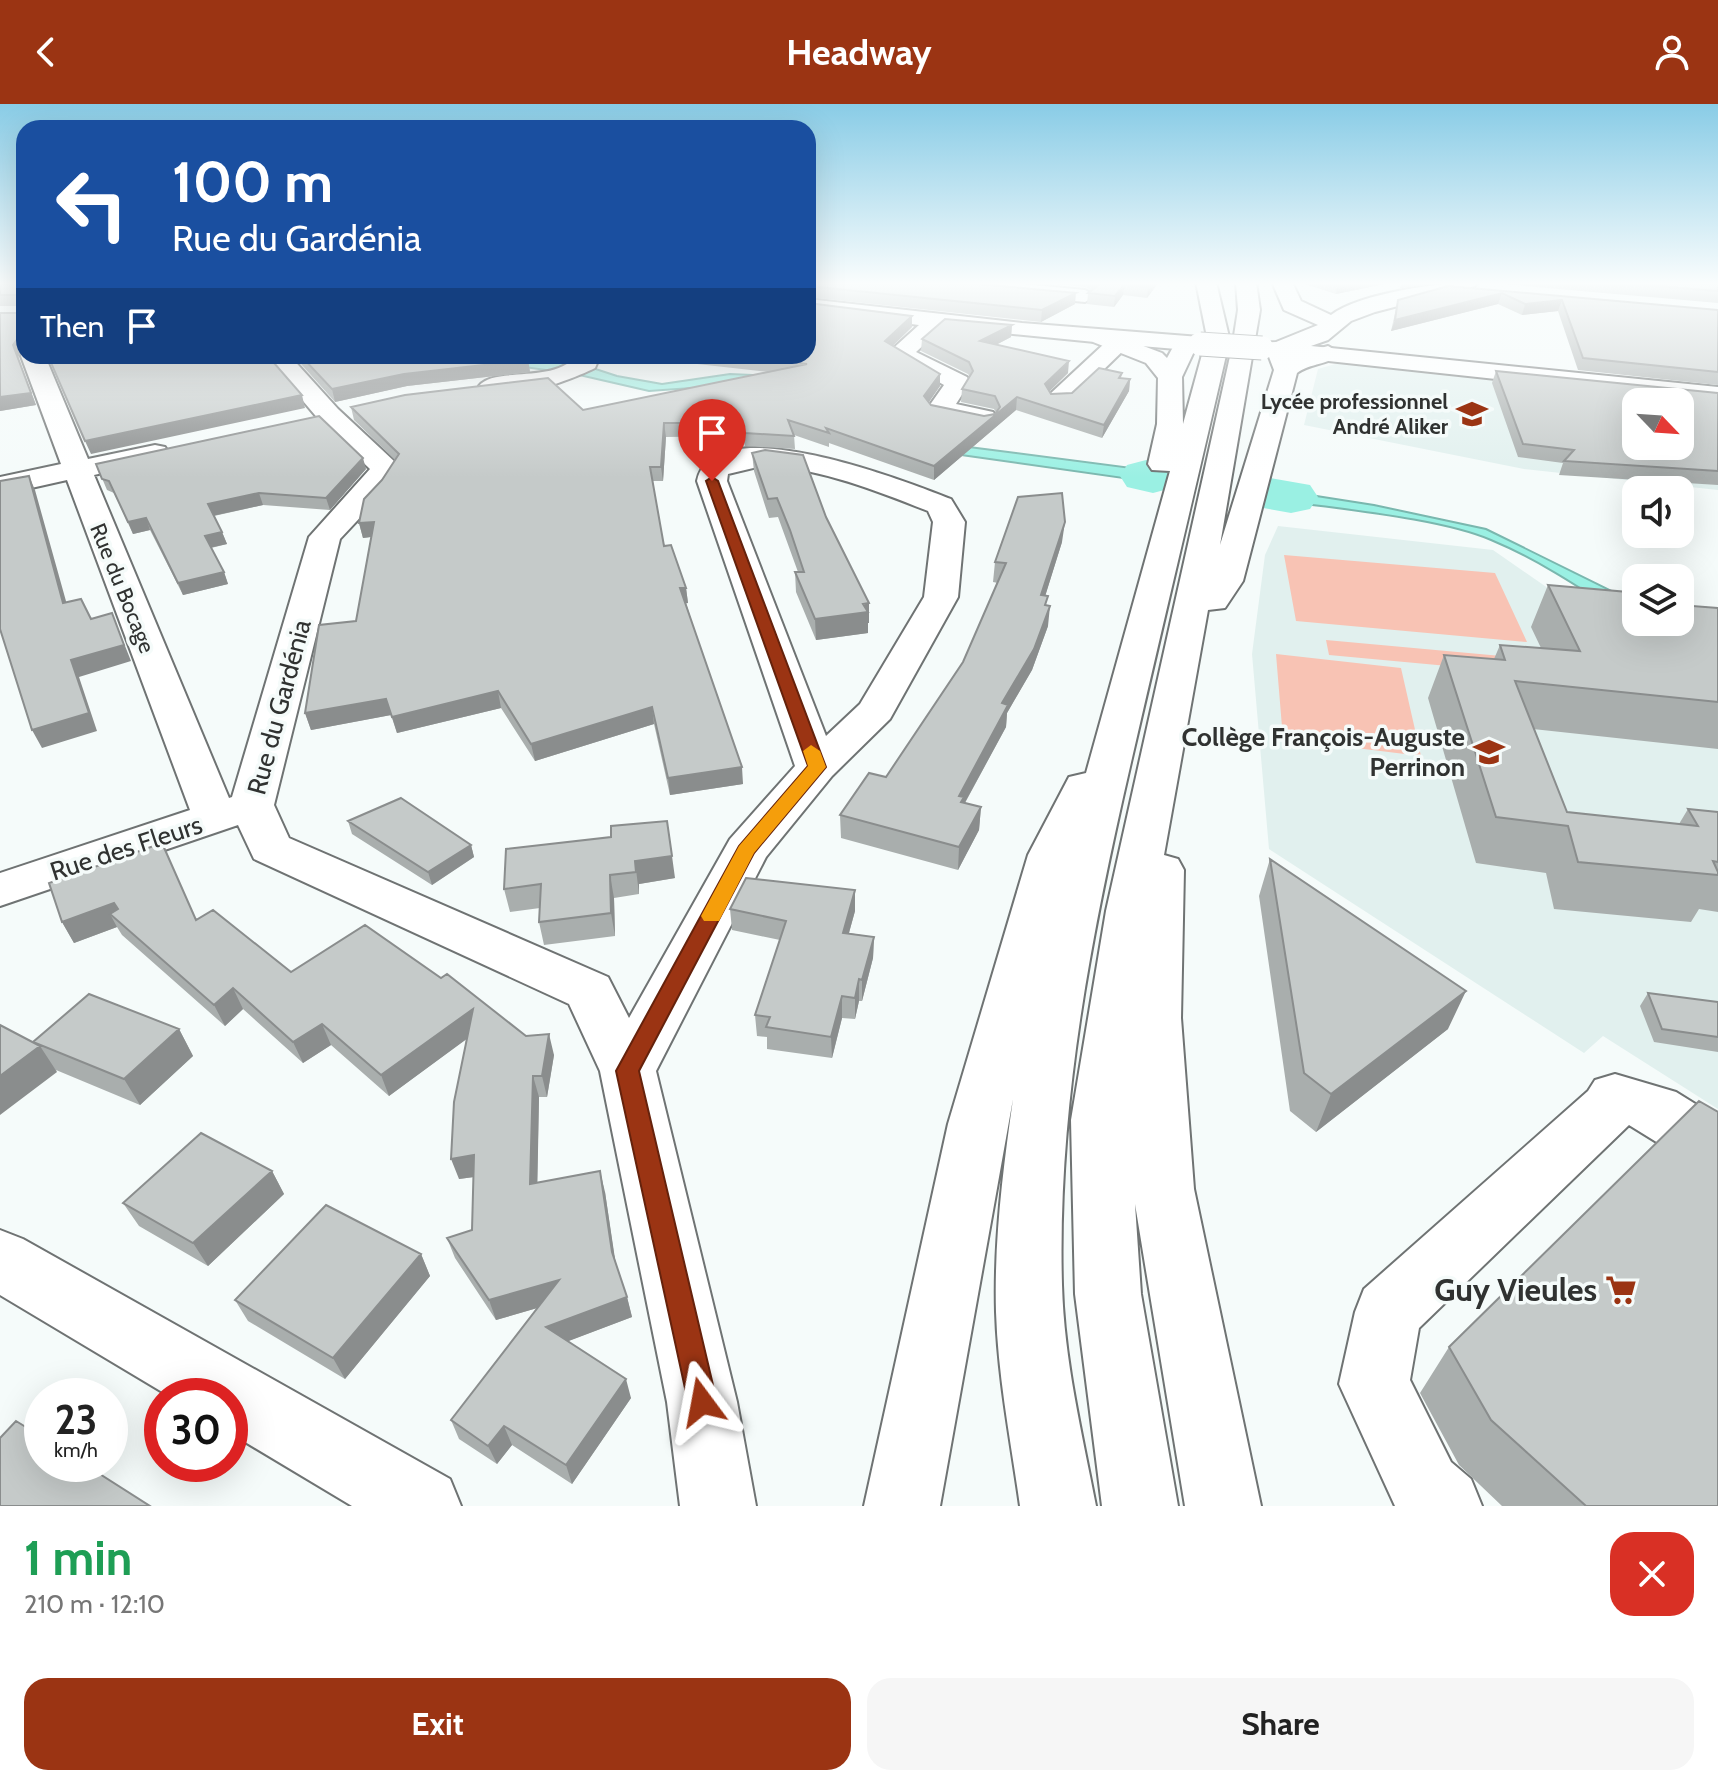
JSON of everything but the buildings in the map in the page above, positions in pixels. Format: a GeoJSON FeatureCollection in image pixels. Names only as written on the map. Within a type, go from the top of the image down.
{"type":"FeatureCollection","features":[{"type":"Feature","properties":{"kind":"main road"},"geometry":{"type":"LineString","coordinates":[[906,347],[900,353],[958,382],[940,409],[984,418]]}},
{"type":"Feature","properties":{"kind":"main road"},"geometry":{"type":"LineString","coordinates":[[971,353],[976,347]]}},
{"type":"Feature","properties":{"kind":"main road"},"geometry":{"type":"LineString","coordinates":[[1059,399],[1104,347]]}},
{"type":"Feature","properties":{"kind":"main road"},"geometry":{"type":"LineString","coordinates":[[1128,347],[1154,358],[1170,377],[1170,424],[1153,504],[1130,911],[1100,1120],[1108,1294],[1140,1506]]}},
{"type":"Feature","properties":{"kind":"main road"},"geometry":{"type":"LineString","coordinates":[[1226,347],[1328,353],[1718,395]]}},
{"type":"Feature","properties":{"kind":"main road"},"geometry":{"type":"LineString","coordinates":[[1170,377],[1239,347]]}},
{"type":"Feature","properties":{"kind":"main road"},"geometry":{"type":"LineString","coordinates":[[896,1493],[977,1124],[1047,870],[1143,699],[1185,642],[1235,348]]}},
{"type":"Feature","properties":{"kind":"main road"},"geometry":{"type":"LineString","coordinates":[[1058,1506],[1038,1383],[1029,1286],[1032,1190],[1048,1032],[1072,911],[1143,699],[1235,348]]}},
{"type":"Feature","properties":{"kind":"main road","name":"Rue du Bocage"},"geometry":{"type":"LineString","coordinates":[[36,364],[76,470],[233,812]]}},
{"type":"Feature","properties":{"kind":"main road","name":"Rue du Gardénia"},"geometry":{"type":"LineString","coordinates":[[284,364],[328,415],[385,468],[377,484],[354,503],[325,537],[233,812],[270,848],[589,991],[628,1071],[702,1402],[718,1506]]}},
{"type":"Feature","properties":{"kind":"main road"},"geometry":{"type":"LineString","coordinates":[[471,389],[548,381],[580,364]]}},
{"type":"Feature","properties":{"kind":"main road"},"geometry":{"type":"LineString","coordinates":[[0,486],[180,448]]}},
{"type":"Feature","properties":{"kind":"main road"},"geometry":{"type":"LineString","coordinates":[[628,1071],[746,850],[817,767],[876,711],[941,597],[949,522],[940,505],[816,463],[780,457],[728,461],[714,469],[712,481],[817,767]]}},
{"type":"Feature","properties":{"kind":"main road"},"geometry":{"type":"LineString","coordinates":[[1143,699],[1163,1189],[1223,1506]]}},
{"type":"Feature","properties":{"kind":"main road","name":"Rue des Fleurs"},"geometry":{"type":"LineString","coordinates":[[0,890],[233,812]]}},
{"type":"Feature","properties":{"kind":"main road"},"geometry":{"type":"LineString","coordinates":[[1444,1506],[1425,1488],[1374,1384],[1388,1312],[1608,1108],[1615,1097],[1656,1109],[1718,1149]]}},
{"type":"Feature","properties":{"kind":"main road"},"geometry":{"type":"LineString","coordinates":[[0,1260],[423,1506]]}},
{"type":"Feature","properties":{"kind":"shaded area","name":"Lycée professionnel André Aliker"},"geometry":{"type":"Polygon","coordinates":[[[1349,360],[1429,369],[1441,374],[1622,390],[1622,460],[1694,460],[1694,396],[1718,398],[1718,490],[1694,487],[1694,476],[1622,476],[1622,480],[1524,469],[1304,425],[1318,369],[1349,360]]]}},
{"type":"Feature","properties":{"kind":"shaded area"},"geometry":{"type":"Polygon","coordinates":[[[502,364],[580,364],[617,376],[662,384],[730,374],[774,376],[969,447],[1147,470],[1144,481],[947,453],[691,388],[649,391],[575,374],[502,364]]]}},
{"type":"Feature","properties":{"kind":"shaded area"},"geometry":{"type":"Polygon","coordinates":[[[1291,492],[1374,505],[1486,529],[1622,596],[1622,615],[1543,566],[1471,533],[1421,521],[1291,502],[1291,492]]]}},
{"type":"Feature","properties":{"kind":"shaded area","name":"Collège François-Auguste Perrinon"},"geometry":{"type":"Polygon","coordinates":[[[1278,526],[1493,550],[1591,618],[1622,625],[1622,636],[1673,636],[1718,646],[1718,1109],[1603,1036],[1584,1053],[1269,849],[1252,654],[1265,555],[1278,526]]]}},
{"type":"Feature","properties":{"kind":"shaded area"},"geometry":{"type":"Polygon","coordinates":[[[1284,555],[1495,573],[1527,642],[1296,621],[1284,555]]]}},
{"type":"Feature","properties":{"kind":"shaded area"},"geometry":{"type":"Polygon","coordinates":[[[1326,640],[1718,676],[1718,691],[1329,655],[1326,640]]]}},
{"type":"Feature","properties":{"kind":"shaded area"},"geometry":{"type":"Polygon","coordinates":[[[1276,654],[1401,668],[1421,756],[1283,739],[1276,654]]]}},
{"type":"Feature","properties":{"kind":"waterway"},"geometry":{"type":"LineString","coordinates":[[1146,476],[1153,477]]}},
{"type":"Feature","properties":{"kind":"waterway"},"geometry":{"type":"LineString","coordinates":[[1265,493],[1291,497]]}},
{"type":"Feature","properties":{"kind":"slow traffic"},"geometry":{"type":"LineString","coordinates":[[712,916],[746,850],[817,767],[811,751]]}},
{"type":"Feature","properties":{"kind":"place","name":"Lycée professionnel André Aliker"},"geometry":{"type":"Point","coordinates":[1472,414]}},
{"type":"Feature","properties":{"kind":"place","name":"Collège François-Auguste Perrinon"},"geometry":{"type":"Point","coordinates":[1489,752]}},
{"type":"Feature","properties":{"kind":"place","name":"Guy Vieules"},"geometry":{"type":"Point","coordinates":[1621,1290]}},
{"type":"Feature","properties":{"kind":"route"},"geometry":{"type":"LineString","coordinates":[[702,1402],[628,1071],[746,850],[817,767],[712,481]]}}]}
